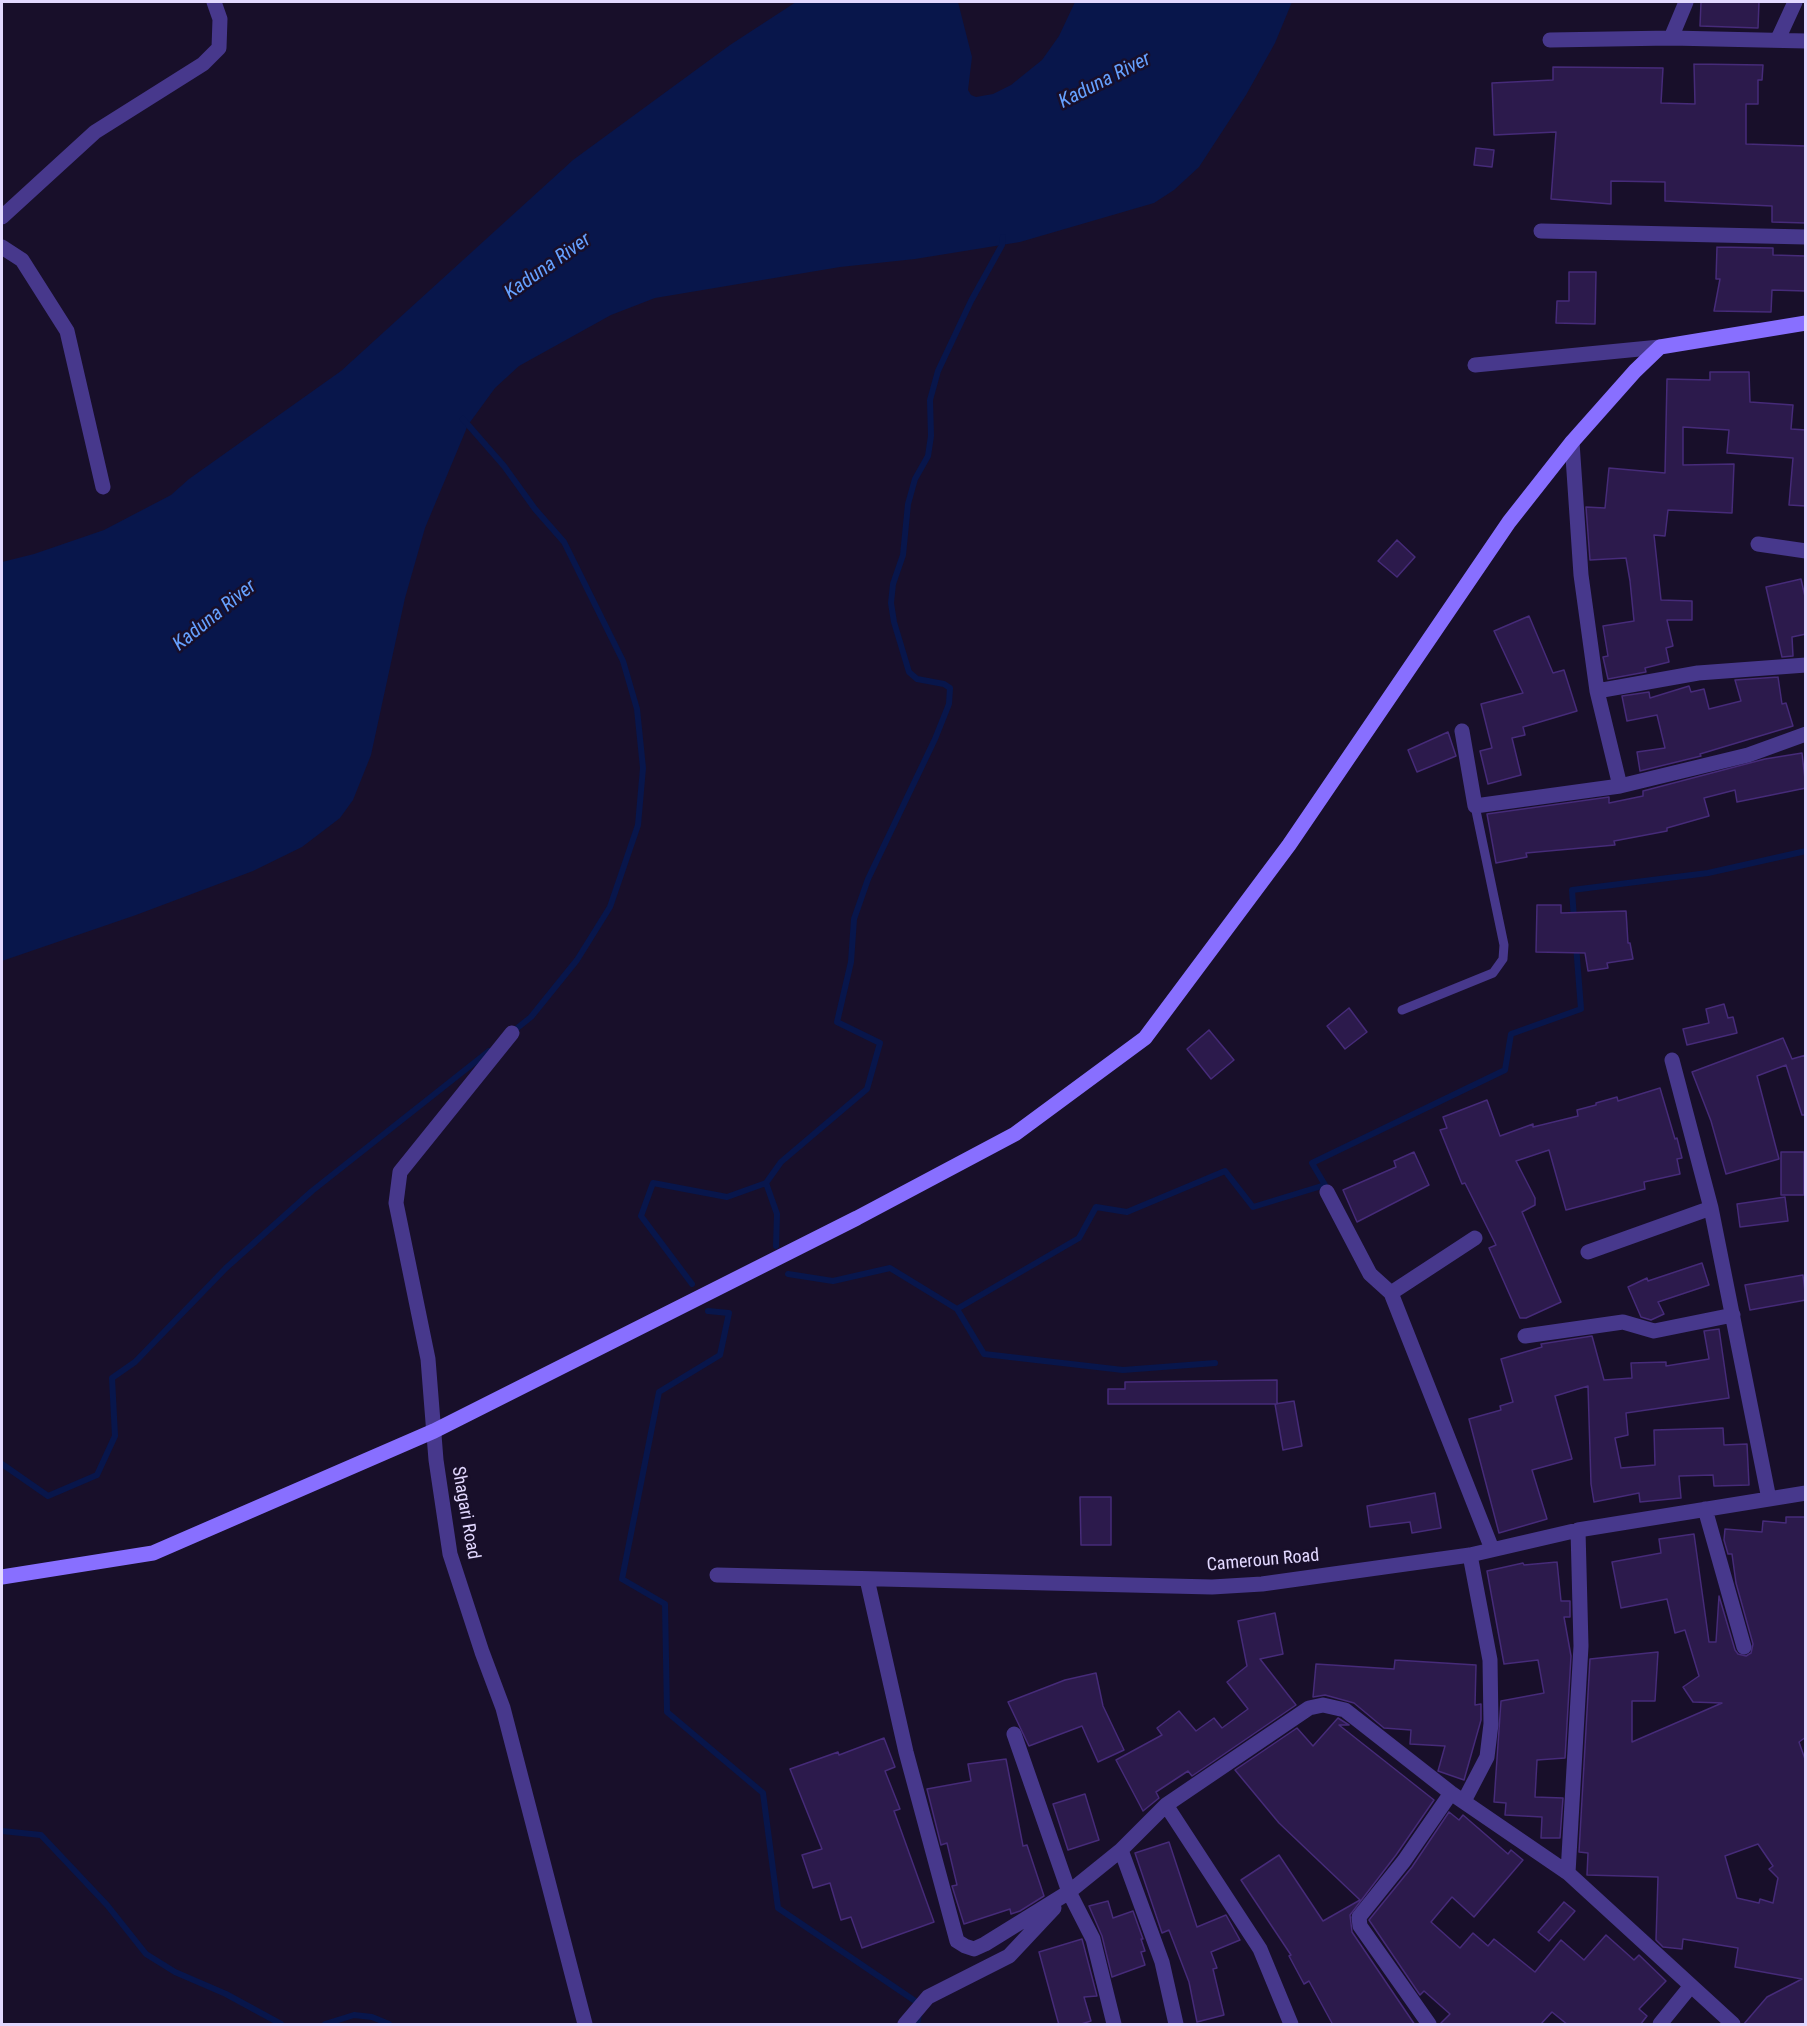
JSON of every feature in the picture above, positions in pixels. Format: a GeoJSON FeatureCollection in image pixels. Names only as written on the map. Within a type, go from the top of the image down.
{"type":"FeatureCollection","features":[{"type":"Feature","properties":{"kind":"street"},"geometry":{"type":"LineString","coordinates":[[2,217],[95,132],[202,64],[219,48],[220,19],[214,2]]}},
{"type":"Feature","properties":{"kind":"street"},"geometry":{"type":"LineString","coordinates":[[1671,38],[1686,2]]}},
{"type":"Feature","properties":{"kind":"street"},"geometry":{"type":"LineString","coordinates":[[1778,39],[1795,2]]}},
{"type":"Feature","properties":{"kind":"street"},"geometry":{"type":"LineString","coordinates":[[1550,40],[1671,38],[1806,41]]}},
{"type":"Feature","properties":{"kind":"street"},"geometry":{"type":"LineString","coordinates":[[1541,231],[1806,237]]}},
{"type":"Feature","properties":{"kind":"street"},"geometry":{"type":"LineString","coordinates":[[2,247],[22,260],[67,331],[103,487]]}},
{"type":"Feature","properties":{"kind":"street"},"geometry":{"type":"LineString","coordinates":[[1475,365],[1660,347],[1806,323]]}},
{"type":"Feature","properties":{"kind":"street"},"geometry":{"type":"LineString","coordinates":[[2,1577],[153,1553],[434,1431],[857,1218],[1015,1134],[1144,1038],[1289,845],[1509,522],[1572,442],[1660,347]]}},
{"type":"Feature","properties":{"kind":"street"},"geometry":{"type":"LineString","coordinates":[[1572,442],[1581,575],[1597,691],[1620,786]]}},
{"type":"Feature","properties":{"kind":"street"},"geometry":{"type":"LineString","coordinates":[[1758,544],[1806,551]]}},
{"type":"Feature","properties":{"kind":"street"},"geometry":{"type":"LineString","coordinates":[[1597,691],[1698,673],[1806,665]]}},
{"type":"Feature","properties":{"kind":"street"},"geometry":{"type":"LineString","coordinates":[[1462,731],[1475,806],[1620,786],[1748,755],[1806,734]]}},
{"type":"Feature","properties":{"kind":"street","name":"Shagari Road"},"geometry":{"type":"LineString","coordinates":[[512,1033],[400,1172],[396,1203],[428,1359],[434,1431],[450,1554],[503,1708],[585,2025]]}},
{"type":"Feature","properties":{"kind":"street"},"geometry":{"type":"LineString","coordinates":[[1672,1060],[1711,1208],[1769,1499]]}},
{"type":"Feature","properties":{"kind":"street"},"geometry":{"type":"LineString","coordinates":[[1327,1192],[1370,1274],[1391,1293],[1492,1550]]}},
{"type":"Feature","properties":{"kind":"street"},"geometry":{"type":"LineString","coordinates":[[1588,1252],[1711,1208]]}},
{"type":"Feature","properties":{"kind":"street"},"geometry":{"type":"LineString","coordinates":[[1391,1293],[1475,1238]]}},
{"type":"Feature","properties":{"kind":"street"},"geometry":{"type":"LineString","coordinates":[[1526,1336],[1623,1322],[1654,1331],[1733,1315]]}},
{"type":"Feature","properties":{"kind":"street","name":"Cameroun Road"},"geometry":{"type":"LineString","coordinates":[[717,1575],[1212,1587],[1262,1584],[1470,1555],[1578,1530],[1806,1493]]}},
{"type":"Feature","properties":{"kind":"street"},"geometry":{"type":"LineString","coordinates":[[1705,1509],[1744,1647]]}},
{"type":"Feature","properties":{"kind":"street"},"geometry":{"type":"LineString","coordinates":[[1568,1873],[1581,1646],[1578,1530]]}},
{"type":"Feature","properties":{"kind":"street"},"geometry":{"type":"LineString","coordinates":[[1429,2025],[1360,1926],[1359,1917],[1458,1797],[1487,1757],[1491,1724],[1490,1660],[1470,1555]]}},
{"type":"Feature","properties":{"kind":"street"},"geometry":{"type":"LineString","coordinates":[[867,1579],[899,1726],[957,1941],[974,1949],[986,1944],[1069,1892],[1121,1850],[1166,1805],[1309,1708],[1323,1705],[1345,1710],[1458,1797],[1568,1873],[1733,2025]]}},
{"type":"Feature","properties":{"kind":"street"},"geometry":{"type":"LineString","coordinates":[[1014,1734],[1069,1892],[1094,1939],[1114,2025]]}},
{"type":"Feature","properties":{"kind":"street"},"geometry":{"type":"LineString","coordinates":[[1166,1805],[1260,1949],[1292,2025]]}},
{"type":"Feature","properties":{"kind":"street"},"geometry":{"type":"LineString","coordinates":[[1121,1850],[1161,1962],[1176,2025]]}},
{"type":"Feature","properties":{"kind":"street"},"geometry":{"type":"LineString","coordinates":[[909,2021],[926,2000],[1009,1956],[1069,1892]]}},
{"type":"Feature","properties":{"kind":"street"},"geometry":{"type":"LineString","coordinates":[[1660,2025],[1690,1987]]}},
{"type":"Feature","properties":{"kind":"lane"},"geometry":{"type":"LineString","coordinates":[[1402,1011],[1493,973],[1503,959],[1504,945],[1475,806]]}},
{"type":"Feature","properties":{"kind":"water","name":"Kaduna River"},"geometry":{"type":"Polygon","coordinates":[[[796,2],[958,2],[972,57],[968,90],[976,97],[993,94],[1011,85],[1042,60],[1059,36],[1075,2],[1292,2],[1275,43],[1246,95],[1199,167],[1174,190],[1154,203],[1020,242],[915,259],[840,267],[655,298],[611,315],[519,366],[495,388],[468,425],[425,528],[405,598],[371,755],[353,800],[340,818],[302,847],[253,871],[136,915],[2,961],[2,562],[34,554],[104,530],[171,495],[189,479],[341,371],[573,160],[730,45],[796,2]]]}},
{"type":"Feature","properties":{"kind":"building"},"geometry":{"type":"Polygon","coordinates":[[[1701,2],[1759,2],[1758,28],[1700,26],[1701,2]]]}},
{"type":"Feature","properties":{"kind":"building"},"geometry":{"type":"Polygon","coordinates":[[[1694,64],[1763,65],[1762,80],[1758,80],[1758,104],[1746,104],[1746,144],[1806,146],[1806,223],[1772,222],[1772,206],[1665,201],[1665,182],[1611,181],[1611,204],[1551,199],[1556,132],[1494,135],[1492,83],[1553,80],[1553,67],[1663,68],[1661,103],[1695,104],[1694,64]]]}},
{"type":"Feature","properties":{"kind":"building"},"geometry":{"type":"Polygon","coordinates":[[[1476,148],[1494,150],[1492,167],[1474,165],[1476,148]]]}},
{"type":"Feature","properties":{"kind":"building"},"geometry":{"type":"Polygon","coordinates":[[[1717,247],[1773,248],[1773,255],[1806,256],[1806,291],[1772,290],[1771,312],[1714,311],[1720,279],[1716,279],[1717,247]]]}},
{"type":"Feature","properties":{"kind":"building"},"geometry":{"type":"Polygon","coordinates":[[[1569,272],[1596,272],[1595,324],[1556,323],[1557,301],[1569,301],[1569,272]]]}},
{"type":"Feature","properties":{"kind":"building"},"geometry":{"type":"Polygon","coordinates":[[[1710,372],[1749,372],[1750,402],[1793,405],[1791,429],[1806,430],[1806,506],[1789,505],[1793,458],[1727,453],[1729,430],[1683,427],[1683,465],[1734,464],[1732,513],[1668,510],[1665,536],[1654,535],[1661,600],[1692,601],[1692,620],[1667,620],[1673,646],[1666,648],[1669,662],[1645,668],[1646,672],[1608,679],[1603,657],[1608,656],[1603,626],[1634,621],[1630,581],[1626,558],[1590,560],[1586,507],[1605,508],[1609,468],[1665,473],[1667,379],[1710,380],[1710,372]]]}},
{"type":"Feature","properties":{"kind":"building"},"geometry":{"type":"Polygon","coordinates":[[[1397,540],[1415,557],[1397,577],[1378,561],[1397,540]]]}},
{"type":"Feature","properties":{"kind":"building"},"geometry":{"type":"Polygon","coordinates":[[[1801,579],[1806,601],[1806,634],[1792,637],[1793,656],[1782,657],[1766,587],[1801,579]]]}},
{"type":"Feature","properties":{"kind":"building"},"geometry":{"type":"Polygon","coordinates":[[[1529,616],[1553,673],[1564,670],[1577,711],[1523,727],[1525,735],[1512,738],[1521,775],[1488,784],[1480,751],[1492,748],[1481,704],[1523,693],[1494,631],[1529,616]]]}},
{"type":"Feature","properties":{"kind":"building"},"geometry":{"type":"Polygon","coordinates":[[[1778,677],[1782,704],[1786,703],[1793,726],[1700,754],[1701,756],[1640,771],[1637,752],[1665,748],[1657,715],[1627,721],[1622,696],[1649,692],[1650,698],[1689,686],[1691,692],[1704,689],[1709,709],[1741,701],[1735,680],[1778,677]]]}},
{"type":"Feature","properties":{"kind":"building"},"geometry":{"type":"Polygon","coordinates":[[[1448,732],[1456,756],[1417,772],[1408,750],[1448,732]]]}},
{"type":"Feature","properties":{"kind":"building"},"geometry":{"type":"Polygon","coordinates":[[[1802,753],[1806,788],[1737,802],[1735,790],[1704,798],[1709,816],[1667,828],[1667,831],[1614,841],[1615,845],[1526,853],[1527,857],[1496,863],[1487,814],[1609,797],[1609,803],[1643,796],[1643,791],[1765,759],[1802,753]]]}},
{"type":"Feature","properties":{"kind":"building"},"geometry":{"type":"Polygon","coordinates":[[[1537,905],[1561,905],[1561,913],[1626,911],[1628,943],[1630,943],[1633,959],[1607,963],[1608,968],[1588,971],[1585,953],[1536,952],[1537,905]]]}},
{"type":"Feature","properties":{"kind":"building"},"geometry":{"type":"Polygon","coordinates":[[[1724,1004],[1728,1018],[1733,1017],[1737,1033],[1687,1045],[1683,1029],[1709,1023],[1706,1009],[1724,1004]]]}},
{"type":"Feature","properties":{"kind":"building"},"geometry":{"type":"Polygon","coordinates":[[[1349,1008],[1367,1032],[1345,1049],[1327,1026],[1349,1008]]]}},
{"type":"Feature","properties":{"kind":"building"},"geometry":{"type":"Polygon","coordinates":[[[1209,1030],[1234,1060],[1211,1079],[1187,1049],[1209,1030]]]}},
{"type":"Feature","properties":{"kind":"building"},"geometry":{"type":"Polygon","coordinates":[[[1783,1038],[1792,1059],[1806,1055],[1806,1115],[1802,1115],[1786,1065],[1757,1076],[1779,1159],[1726,1174],[1711,1121],[1692,1072],[1783,1038]]]}},
{"type":"Feature","properties":{"kind":"building"},"geometry":{"type":"Polygon","coordinates":[[[1660,1088],[1682,1158],[1677,1159],[1680,1174],[1644,1182],[1645,1189],[1566,1210],[1549,1150],[1516,1161],[1535,1198],[1535,1205],[1522,1212],[1561,1302],[1526,1318],[1520,1318],[1489,1248],[1496,1245],[1465,1183],[1462,1184],[1440,1130],[1447,1128],[1443,1117],[1487,1100],[1500,1136],[1533,1124],[1533,1127],[1578,1116],[1577,1110],[1596,1105],[1596,1103],[1617,1097],[1618,1101],[1660,1088]]]}},
{"type":"Feature","properties":{"kind":"building"},"geometry":{"type":"Polygon","coordinates":[[[1414,1152],[1429,1185],[1357,1222],[1343,1190],[1396,1167],[1394,1161],[1414,1152]]]}},
{"type":"Feature","properties":{"kind":"building"},"geometry":{"type":"Polygon","coordinates":[[[1781,1152],[1804,1152],[1804,1195],[1781,1195],[1781,1152]]]}},
{"type":"Feature","properties":{"kind":"building"},"geometry":{"type":"Polygon","coordinates":[[[1785,1197],[1788,1221],[1740,1227],[1737,1204],[1785,1197]]]}},
{"type":"Feature","properties":{"kind":"building"},"geometry":{"type":"Polygon","coordinates":[[[1702,1263],[1709,1285],[1658,1302],[1664,1314],[1651,1320],[1641,1317],[1628,1287],[1647,1278],[1648,1281],[1702,1263]]]}},
{"type":"Feature","properties":{"kind":"building"},"geometry":{"type":"Polygon","coordinates":[[[1803,1275],[1806,1300],[1750,1310],[1745,1285],[1803,1275]]]}},
{"type":"Feature","properties":{"kind":"building"},"geometry":{"type":"Polygon","coordinates":[[[1719,1329],[1729,1398],[1626,1413],[1628,1435],[1615,1438],[1621,1468],[1655,1465],[1654,1430],[1723,1428],[1724,1445],[1747,1444],[1749,1485],[1714,1486],[1713,1475],[1679,1476],[1681,1498],[1640,1502],[1639,1493],[1594,1502],[1591,1484],[1588,1386],[1555,1396],[1572,1459],[1532,1470],[1547,1519],[1499,1533],[1469,1419],[1501,1410],[1500,1406],[1513,1402],[1501,1359],[1542,1347],[1541,1344],[1592,1336],[1604,1380],[1632,1378],[1631,1363],[1666,1362],[1666,1366],[1709,1359],[1704,1331],[1719,1329]]]}},
{"type":"Feature","properties":{"kind":"building"},"geometry":{"type":"Polygon","coordinates":[[[1277,1380],[1277,1404],[1108,1404],[1108,1389],[1125,1389],[1125,1382],[1277,1380]]]}},
{"type":"Feature","properties":{"kind":"building"},"geometry":{"type":"Polygon","coordinates":[[[1294,1401],[1302,1446],[1283,1450],[1275,1404],[1294,1401]]]}},
{"type":"Feature","properties":{"kind":"building"},"geometry":{"type":"Polygon","coordinates":[[[1435,1493],[1441,1528],[1412,1533],[1410,1522],[1370,1527],[1367,1506],[1435,1493]]]}},
{"type":"Feature","properties":{"kind":"building"},"geometry":{"type":"Polygon","coordinates":[[[1080,1497],[1111,1497],[1111,1545],[1081,1545],[1080,1497]]]}},
{"type":"Feature","properties":{"kind":"building"},"geometry":{"type":"Polygon","coordinates":[[[1786,1517],[1806,1517],[1806,1737],[1799,1742],[1806,1762],[1806,2025],[1743,2025],[1767,1997],[1802,1979],[1735,1967],[1738,1948],[1683,1939],[1682,1949],[1663,1947],[1656,1940],[1658,1877],[1587,1875],[1588,1853],[1579,1852],[1590,1659],[1658,1652],[1655,1701],[1632,1701],[1632,1742],[1722,1703],[1693,1702],[1683,1687],[1699,1676],[1685,1630],[1675,1633],[1667,1599],[1621,1608],[1612,1562],[1661,1553],[1659,1539],[1694,1534],[1709,1642],[1716,1642],[1719,1596],[1735,1650],[1738,1654],[1746,1656],[1751,1653],[1753,1644],[1736,1583],[1732,1554],[1728,1554],[1724,1540],[1725,1529],[1762,1532],[1763,1521],[1786,1523],[1786,1517]],[[1758,1844],[1725,1856],[1737,1898],[1759,1903],[1760,1899],[1773,1903],[1778,1878],[1769,1869],[1773,1866],[1758,1844]]]}},
{"type":"Feature","properties":{"kind":"building"},"geometry":{"type":"Polygon","coordinates":[[[1557,1562],[1561,1601],[1570,1601],[1570,1617],[1564,1617],[1571,1656],[1565,1758],[1537,1760],[1535,1797],[1563,1798],[1560,1838],[1541,1838],[1542,1817],[1505,1815],[1506,1803],[1494,1802],[1501,1701],[1544,1693],[1538,1660],[1504,1664],[1487,1571],[1523,1563],[1524,1565],[1557,1562]]]}},
{"type":"Feature","properties":{"kind":"building"},"geometry":{"type":"Polygon","coordinates":[[[1275,1613],[1283,1654],[1260,1659],[1296,1705],[1192,1776],[1188,1771],[1156,1792],[1159,1798],[1143,1811],[1116,1760],[1162,1735],[1157,1728],[1179,1711],[1196,1731],[1214,1718],[1222,1728],[1248,1709],[1227,1682],[1247,1666],[1238,1621],[1275,1613]]]}},
{"type":"Feature","properties":{"kind":"building"},"geometry":{"type":"Polygon","coordinates":[[[1395,1660],[1476,1665],[1475,1705],[1481,1704],[1481,1720],[1464,1780],[1438,1771],[1445,1746],[1410,1744],[1411,1730],[1384,1728],[1354,1703],[1325,1695],[1313,1697],[1316,1664],[1394,1669],[1395,1660]]]}},
{"type":"Feature","properties":{"kind":"building"},"geometry":{"type":"Polygon","coordinates":[[[1096,1673],[1103,1706],[1124,1750],[1098,1762],[1082,1726],[1029,1746],[1008,1702],[1065,1680],[1096,1673]]]}},
{"type":"Feature","properties":{"kind":"building"},"geometry":{"type":"Polygon","coordinates":[[[1338,1718],[1349,1725],[1339,1725],[1434,1800],[1350,1915],[1352,1932],[1415,2025],[1333,2025],[1309,1981],[1304,1984],[1289,1956],[1291,1955],[1241,1880],[1279,1855],[1323,1921],[1360,1900],[1279,1823],[1235,1770],[1297,1728],[1313,1746],[1338,1718]]]}},
{"type":"Feature","properties":{"kind":"building"},"geometry":{"type":"Polygon","coordinates":[[[884,1738],[895,1767],[885,1771],[900,1809],[894,1811],[934,1922],[862,1948],[851,1917],[841,1920],[830,1883],[813,1888],[802,1855],[822,1849],[790,1769],[838,1752],[839,1755],[884,1738]]]}},
{"type":"Feature","properties":{"kind":"building"},"geometry":{"type":"Polygon","coordinates":[[[1006,1759],[1023,1846],[1027,1845],[1044,1896],[1020,1911],[1011,1914],[1010,1909],[964,1924],[952,1886],[957,1885],[947,1843],[941,1845],[927,1789],[971,1781],[968,1764],[1006,1759]]]}},
{"type":"Feature","properties":{"kind":"building"},"geometry":{"type":"Polygon","coordinates":[[[1085,1794],[1099,1840],[1068,1850],[1053,1804],[1085,1794]]]}},
{"type":"Feature","properties":{"kind":"building"},"geometry":{"type":"Polygon","coordinates":[[[1449,1812],[1459,1820],[1463,1815],[1508,1854],[1511,1850],[1523,1860],[1474,1917],[1452,1897],[1431,1922],[1460,1948],[1473,1933],[1488,1946],[1494,1939],[1535,1972],[1561,1940],[1584,1960],[1606,1935],[1634,1960],[1639,1955],[1666,1981],[1639,2009],[1647,2016],[1640,2025],[1568,2025],[1552,2012],[1540,2025],[1439,2025],[1450,2014],[1424,1991],[1420,1995],[1369,1920],[1412,1867],[1449,1812]]]}},
{"type":"Feature","properties":{"kind":"building"},"geometry":{"type":"Polygon","coordinates":[[[1169,1842],[1197,1927],[1226,1915],[1240,1940],[1211,1952],[1217,1968],[1213,1969],[1224,2015],[1197,2022],[1189,1982],[1169,1930],[1162,1933],[1135,1853],[1169,1842]]]}},
{"type":"Feature","properties":{"kind":"building"},"geometry":{"type":"Polygon","coordinates":[[[1108,1901],[1113,1918],[1133,1911],[1145,1951],[1141,1952],[1145,1965],[1112,1977],[1102,1936],[1089,1906],[1108,1901]]]}},
{"type":"Feature","properties":{"kind":"building"},"geometry":{"type":"Polygon","coordinates":[[[1564,1902],[1575,1911],[1549,1941],[1538,1932],[1564,1902]]]}},
{"type":"Feature","properties":{"kind":"building"},"geometry":{"type":"Polygon","coordinates":[[[1082,1939],[1097,1996],[1084,1997],[1091,2021],[1078,2025],[1059,2025],[1039,1952],[1082,1939]]]}},
{"type":"Feature","properties":{"kind":"waterway"},"geometry":{"type":"LineString","coordinates":[[692,1284],[641,1216],[653,1183],[727,1197],[766,1183],[781,1162],[867,1089],[880,1043],[837,1022],[851,962],[854,919],[868,879],[935,739],[949,704],[950,688],[944,684],[917,679],[909,672],[894,622],[891,603],[893,584],[903,555],[908,504],[915,479],[928,456],[931,436],[930,400],[938,371],[971,301],[1002,245],[1003,237]]}},
{"type":"Feature","properties":{"kind":"waterway"},"geometry":{"type":"LineString","coordinates":[[463,419],[504,466],[535,509],[564,542],[623,661],[637,709],[643,768],[638,825],[610,907],[577,960],[531,1017],[511,1033]]}},
{"type":"Feature","properties":{"kind":"waterway"},"geometry":{"type":"LineString","coordinates":[[1574,919],[1572,890],[1708,873],[1806,851]]}},
{"type":"Feature","properties":{"kind":"waterway"},"geometry":{"type":"LineString","coordinates":[[957,1309],[1079,1238],[1096,1207],[1127,1212],[1225,1171],[1253,1207],[1325,1185],[1312,1163],[1505,1070],[1511,1034],[1581,1009],[1576,945]]}},
{"type":"Feature","properties":{"kind":"waterway"},"geometry":{"type":"LineString","coordinates":[[2,1464],[48,1496],[97,1475],[115,1436],[112,1378],[135,1362],[226,1268],[312,1191],[489,1051]]}},
{"type":"Feature","properties":{"kind":"waterway"},"geometry":{"type":"LineString","coordinates":[[766,1183],[777,1214],[776,1246]]}},
{"type":"Feature","properties":{"kind":"waterway"},"geometry":{"type":"LineString","coordinates":[[788,1274],[833,1281],[890,1268],[957,1309],[984,1354],[1123,1370],[1215,1363]]}},
{"type":"Feature","properties":{"kind":"waterway"},"geometry":{"type":"LineString","coordinates":[[708,1311],[729,1313],[720,1355],[659,1392],[622,1579],[665,1604],[667,1712],[763,1793],[778,1908],[921,2005],[917,2024]]}},
{"type":"Feature","properties":{"kind":"waterway"},"geometry":{"type":"LineString","coordinates":[[2,1831],[41,1835],[107,1905],[146,1954],[175,1972],[226,1994],[281,2024]]}},
{"type":"Feature","properties":{"kind":"waterway"},"geometry":{"type":"LineString","coordinates":[[325,2024],[354,2015],[372,2017],[389,2024]]}}]}
